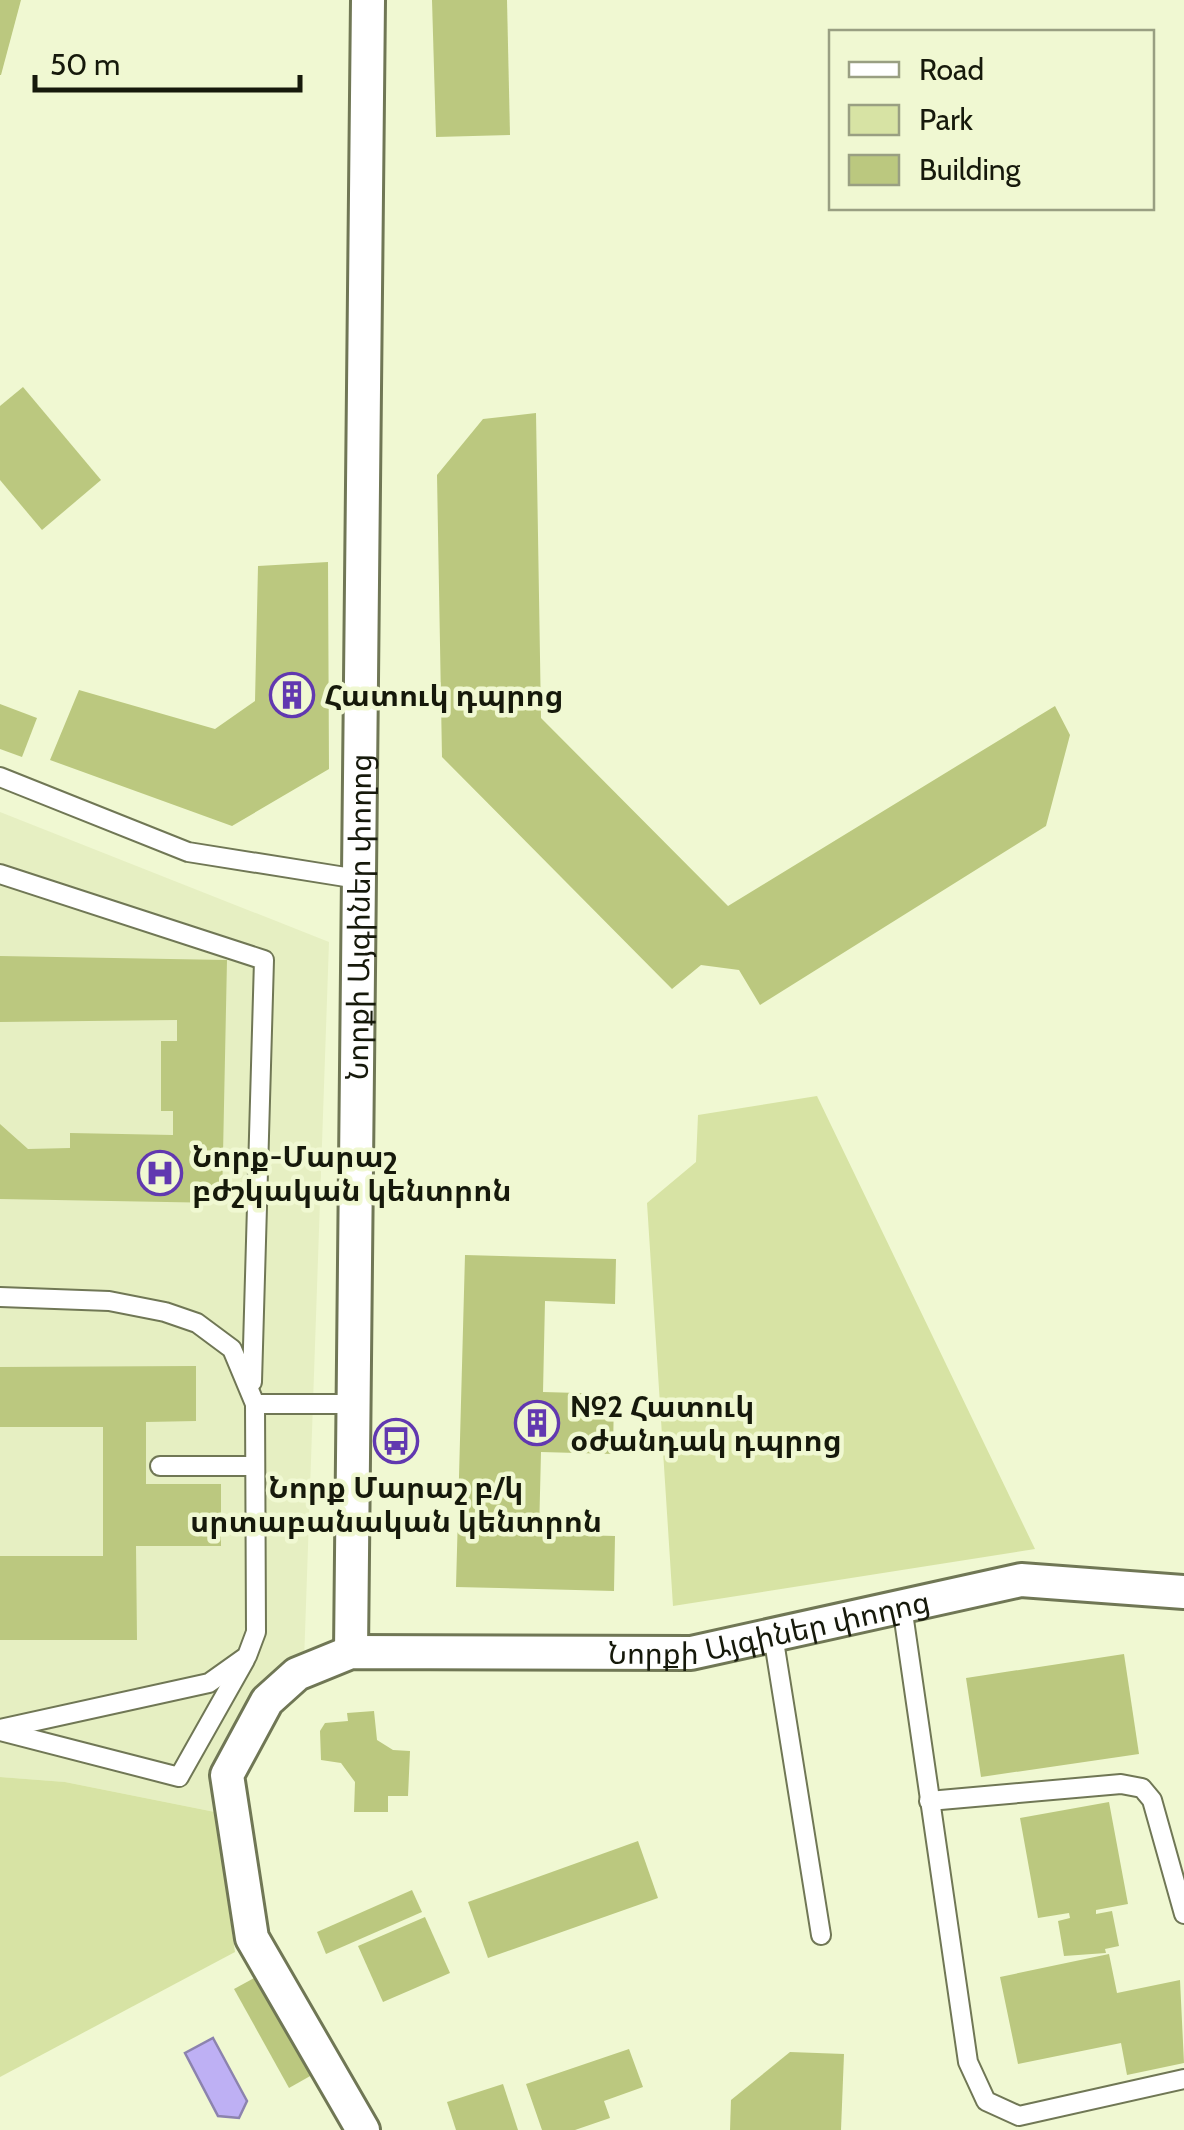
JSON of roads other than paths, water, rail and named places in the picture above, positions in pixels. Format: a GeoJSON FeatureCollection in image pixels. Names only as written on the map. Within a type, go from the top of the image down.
{"type":"FeatureCollection","features":[{"type":"Feature","properties":{"kind":"street","name":"Նորքի Այգիներ փողոց"},"geometry":{"type":"LineString","coordinates":[[351,1652],[363,4]]}},
{"type":"Feature","properties":{"kind":"street","name":"Նորքի Այգիներ փողոց"},"geometry":{"type":"LineString","coordinates":[[363,2130],[252,1938],[227,1775],[263,1707],[279,1688],[304,1670],[351,1652],[692,1654],[1020,1580],[1184,1592]]}},
{"type":"Feature","properties":{"kind":"lane"},"geometry":{"type":"LineString","coordinates":[[0,777],[188,852],[358,878]]}},
{"type":"Feature","properties":{"kind":"lane"},"geometry":{"type":"LineString","coordinates":[[0,874],[264,960],[253,1397],[256,1632],[247,1656],[179,1777],[0,1730]]}},
{"type":"Feature","properties":{"kind":"lane"},"geometry":{"type":"LineString","coordinates":[[0,1297],[109,1301],[182,1316],[232,1349],[253,1397]]}},
{"type":"Feature","properties":{"kind":"lane"},"geometry":{"type":"LineString","coordinates":[[253,1397],[353,1404]]}},
{"type":"Feature","properties":{"kind":"lane"},"geometry":{"type":"LineString","coordinates":[[160,1466],[254,1466]]}},
{"type":"Feature","properties":{"kind":"lane"},"geometry":{"type":"LineString","coordinates":[[902,1606],[968,2062],[986,2101],[1020,2116],[1184,2079]]}},
{"type":"Feature","properties":{"kind":"lane"},"geometry":{"type":"LineString","coordinates":[[773,1635],[821,1935]]}},
{"type":"Feature","properties":{"kind":"lane"},"geometry":{"type":"LineString","coordinates":[[0,1730],[210,1683],[247,1656]]}},
{"type":"Feature","properties":{"kind":"lane"},"geometry":{"type":"LineString","coordinates":[[929,1800],[1122,1784],[1142,1788],[1152,1800],[1184,1914]]}},
{"type":"Feature","properties":{"kind":"place","name":"Հատուկ դպրոց"},"geometry":{"type":"Point","coordinates":[292,695]}},
{"type":"Feature","properties":{"kind":"place","name":"Նորք-Մարաշ բժշկական կենտրոն"},"geometry":{"type":"Point","coordinates":[160,1173]}},
{"type":"Feature","properties":{"kind":"place","name":"№2 Հատուկ օժանդակ դպրոց"},"geometry":{"type":"Point","coordinates":[537,1423]}},
{"type":"Feature","properties":{"kind":"place","name":"Նորք Մարաշ բ/կ սրտաբանական կենտրոն"},"geometry":{"type":"Point","coordinates":[396,1441]}}]}
